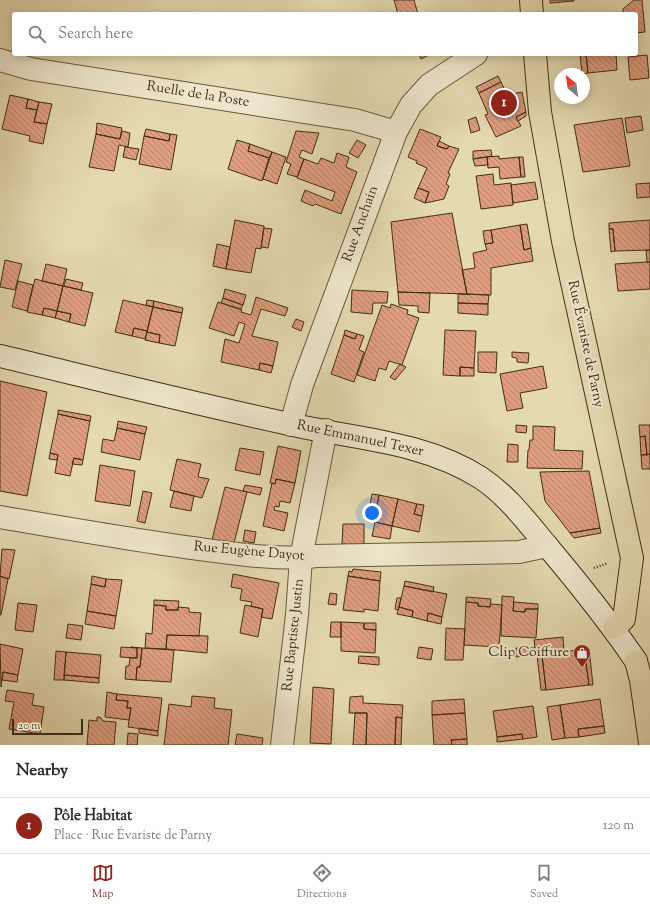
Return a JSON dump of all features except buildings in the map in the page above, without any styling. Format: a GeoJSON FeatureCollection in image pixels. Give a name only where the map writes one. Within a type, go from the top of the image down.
{"type":"FeatureCollection","features":[{"type":"Feature","properties":{"kind":"main road"},"geometry":{"type":"LineString","coordinates":[[531,0],[532,12]]}},
{"type":"Feature","properties":{"kind":"main road","name":"Rue Évariste de Parny"},"geometry":{"type":"LineString","coordinates":[[535,56],[540,112],[563,241],[632,558],[624,619],[614,628]]}},
{"type":"Feature","properties":{"kind":"main road"},"geometry":{"type":"LineString","coordinates":[[643,661],[641,680],[650,743]]}},
{"type":"Feature","properties":{"kind":"street","name":"Rue Anchain"},"geometry":{"type":"LineString","coordinates":[[291,425],[302,385],[396,132],[410,105],[429,86],[473,56]]}},
{"type":"Feature","properties":{"kind":"street","name":"Ruelle de la Poste"},"geometry":{"type":"LineString","coordinates":[[0,60],[31,69],[355,120],[396,132]]}},
{"type":"Feature","properties":{"kind":"street","name":"Rue Emmanuel Texer"},"geometry":{"type":"LineString","coordinates":[[0,356],[291,425],[326,430],[411,448],[447,459],[482,479],[517,508],[614,628],[643,661]]}},
{"type":"Feature","properties":{"kind":"street","name":"Rue Baptiste Justin"},"geometry":{"type":"LineString","coordinates":[[282,745],[297,615],[301,558],[326,430]]}},
{"type":"Feature","properties":{"kind":"street","name":"Rue Eugène Dayot"},"geometry":{"type":"LineString","coordinates":[[0,518],[106,536],[214,551],[301,558],[316,556],[519,552],[547,546]]}},
{"type":"Feature","properties":{"kind":"path"},"geometry":{"type":"LineString","coordinates":[[593,568],[615,560]]}},
{"type":"Feature","properties":{"kind":"place","name":"Pôle Habitat"},"geometry":{"type":"Point","coordinates":[504,103]}},
{"type":"Feature","properties":{"kind":"place","name":"Clip Coiffure"},"geometry":{"type":"Point","coordinates":[582,668]}}]}
